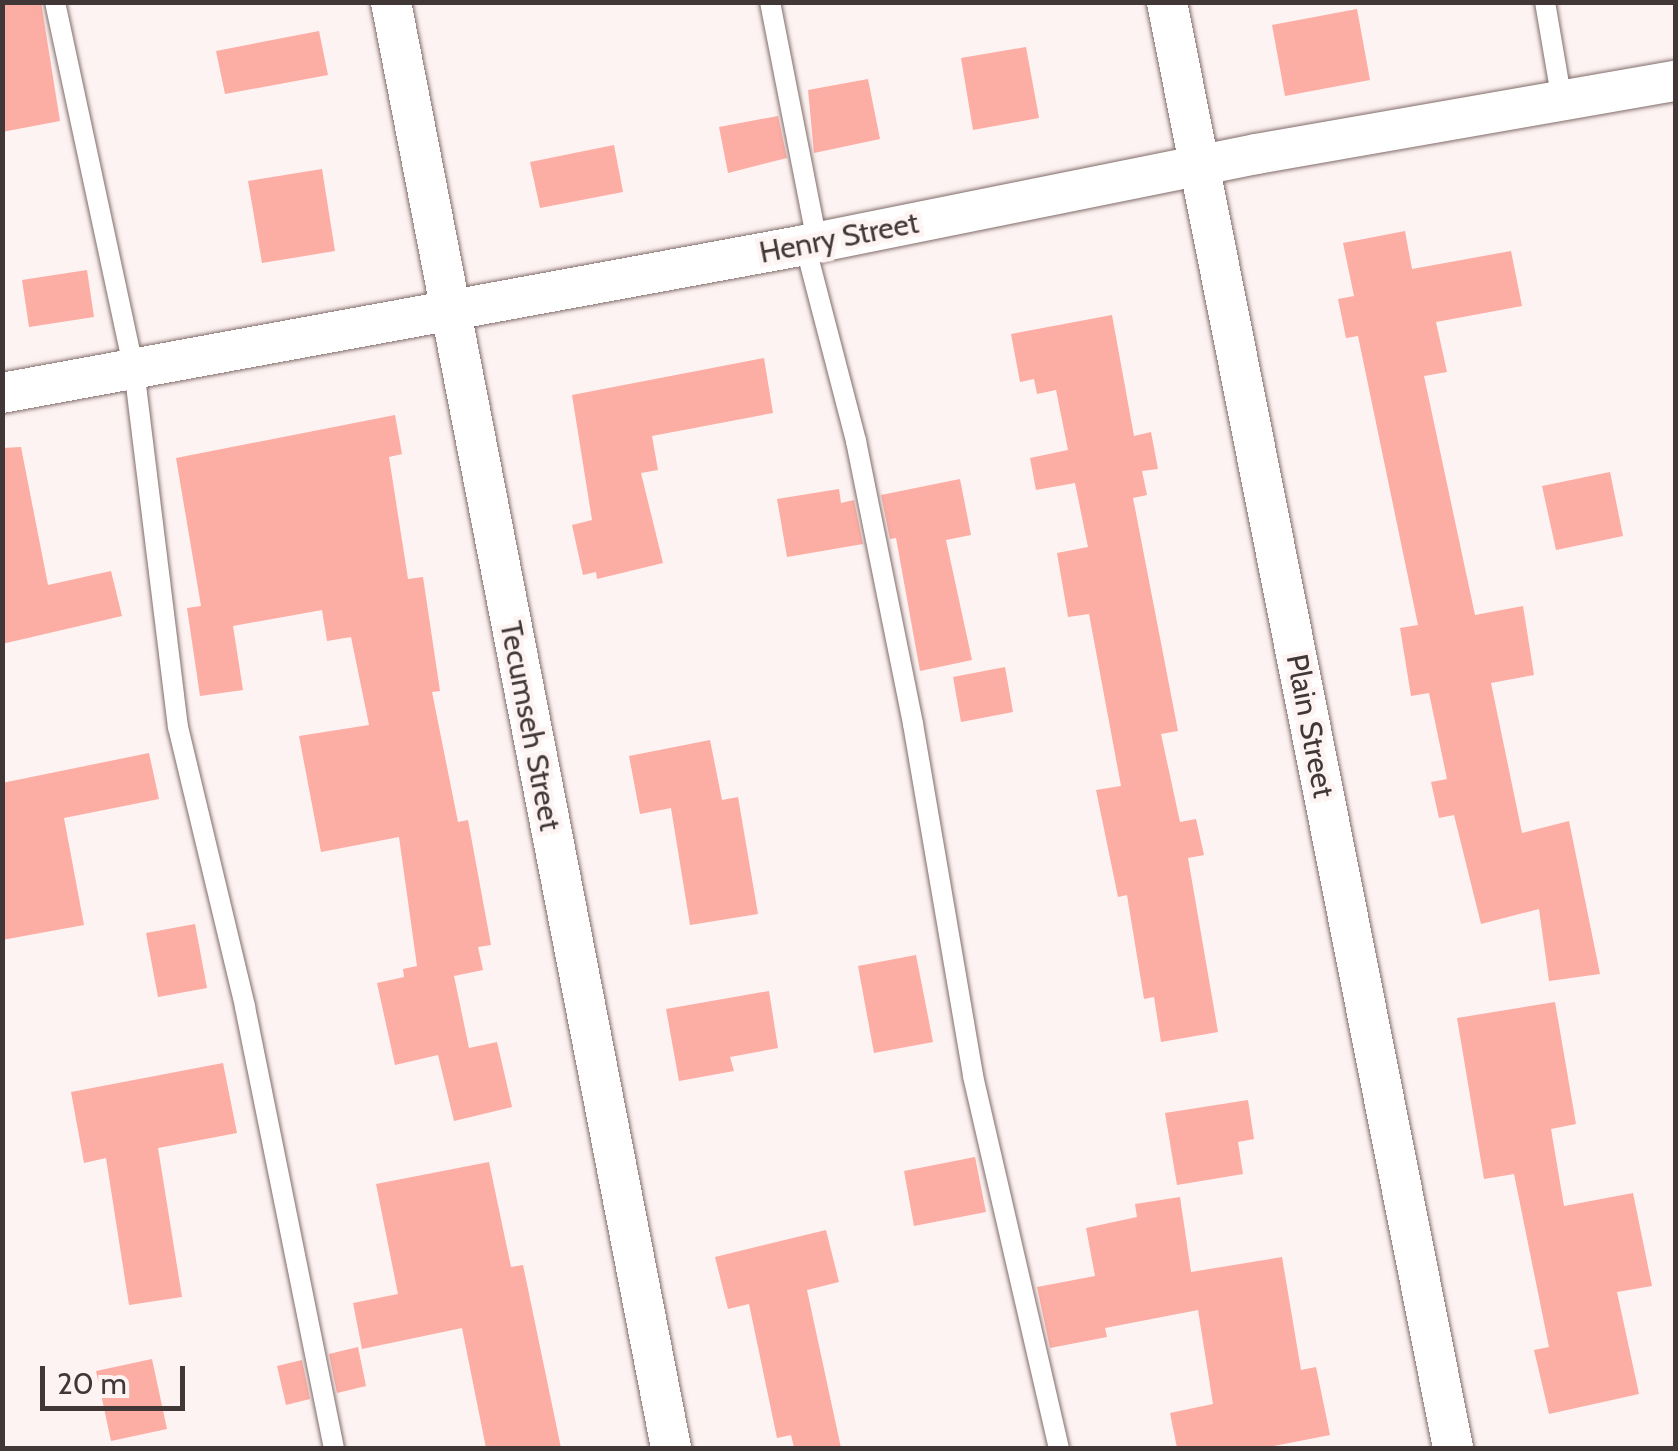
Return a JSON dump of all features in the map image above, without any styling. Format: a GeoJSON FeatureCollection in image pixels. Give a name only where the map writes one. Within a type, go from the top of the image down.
{"type":"FeatureCollection","features":[{"type":"Feature","properties":{"kind":"street","name":"Tecumseh Street"},"geometry":{"type":"LineString","coordinates":[[390,2],[671,1448]]}},
{"type":"Feature","properties":{"kind":"street","name":"Plain Street"},"geometry":{"type":"LineString","coordinates":[[1167,2],[1453,1448]]}},
{"type":"Feature","properties":{"kind":"street","name":"Henry Street"},"geometry":{"type":"LineString","coordinates":[[2,393],[811,244],[1198,166],[1676,81]]}},
{"type":"Feature","properties":{"kind":"lane"},"geometry":{"type":"LineString","coordinates":[[55,2],[134,369],[178,727],[245,1007],[334,1448]]}},
{"type":"Feature","properties":{"kind":"lane"},"geometry":{"type":"LineString","coordinates":[[770,2],[811,244],[856,441],[972,1076],[1059,1448]]}},
{"type":"Feature","properties":{"kind":"lane"},"geometry":{"type":"LineString","coordinates":[[1545,2],[1562,101]]}},
{"type":"Feature","properties":{"kind":"building"},"geometry":{"type":"Polygon","coordinates":[[[2,2],[41,2],[60,121],[2,132],[2,2]]]}},
{"type":"Feature","properties":{"kind":"building"},"geometry":{"type":"Polygon","coordinates":[[[1357,9],[1370,80],[1285,96],[1272,25],[1357,9]]]}},
{"type":"Feature","properties":{"kind":"building"},"geometry":{"type":"Polygon","coordinates":[[[319,31],[328,75],[225,94],[216,51],[319,31]]]}},
{"type":"Feature","properties":{"kind":"building"},"geometry":{"type":"Polygon","coordinates":[[[1026,47],[1039,118],[973,130],[961,58],[1026,47]]]}},
{"type":"Feature","properties":{"kind":"building"},"geometry":{"type":"Polygon","coordinates":[[[868,79],[880,139],[814,153],[808,90],[868,79]]]}},
{"type":"Feature","properties":{"kind":"building"},"geometry":{"type":"Polygon","coordinates":[[[778,116],[787,158],[728,173],[719,127],[778,116]]]}},
{"type":"Feature","properties":{"kind":"building"},"geometry":{"type":"Polygon","coordinates":[[[614,145],[623,192],[540,208],[530,162],[614,145]]]}},
{"type":"Feature","properties":{"kind":"building"},"geometry":{"type":"Polygon","coordinates":[[[322,169],[335,251],[262,263],[248,181],[322,169]]]}},
{"type":"Feature","properties":{"kind":"building"},"geometry":{"type":"Polygon","coordinates":[[[1405,231],[1412,269],[1511,251],[1522,306],[1436,322],[1447,372],[1424,376],[1475,615],[1523,606],[1534,675],[1491,683],[1522,833],[1569,821],[1600,974],[1549,981],[1539,909],[1481,924],[1454,815],[1439,818],[1431,782],[1447,779],[1429,693],[1411,696],[1400,628],[1418,625],[1358,336],[1346,338],[1338,299],[1354,296],[1343,243],[1405,231]]]}},
{"type":"Feature","properties":{"kind":"building"},"geometry":{"type":"Polygon","coordinates":[[[87,270],[94,317],[29,327],[22,280],[87,270]]]}},
{"type":"Feature","properties":{"kind":"building"},"geometry":{"type":"Polygon","coordinates":[[[1112,315],[1134,436],[1151,432],[1158,469],[1142,471],[1147,495],[1133,498],[1178,731],[1161,734],[1180,822],[1196,819],[1204,855],[1188,858],[1218,1032],[1161,1042],[1154,997],[1144,999],[1127,895],[1118,897],[1096,790],[1121,786],[1089,614],[1068,617],[1057,553],[1088,547],[1075,483],[1036,490],[1030,458],[1068,450],[1056,390],[1037,394],[1034,379],[1020,382],[1011,334],[1112,315]]]}},
{"type":"Feature","properties":{"kind":"building"},"geometry":{"type":"Polygon","coordinates":[[[764,358],[773,413],[652,436],[658,470],[641,473],[663,563],[597,579],[596,572],[583,575],[572,525],[592,520],[572,395],[764,358]]]}},
{"type":"Feature","properties":{"kind":"building"},"geometry":{"type":"Polygon","coordinates":[[[395,415],[402,454],[389,457],[408,579],[423,577],[440,691],[432,692],[458,822],[468,820],[491,945],[478,947],[483,970],[454,976],[469,1048],[497,1042],[512,1107],[454,1121],[438,1055],[395,1065],[377,983],[404,977],[403,969],[417,966],[399,837],[321,852],[299,736],[369,725],[351,637],[327,641],[322,610],[233,626],[243,690],[200,696],[187,608],[201,606],[176,458],[395,415]]]}},
{"type":"Feature","properties":{"kind":"building"},"geometry":{"type":"Polygon","coordinates":[[[21,447],[48,585],[111,571],[122,616],[2,644],[2,448],[21,447]]]}},
{"type":"Feature","properties":{"kind":"building"},"geometry":{"type":"Polygon","coordinates":[[[1610,472],[1623,536],[1556,550],[1542,486],[1610,472]]]}},
{"type":"Feature","properties":{"kind":"building"},"geometry":{"type":"Polygon","coordinates":[[[960,479],[971,535],[946,540],[972,660],[920,671],[896,538],[890,539],[881,495],[960,479]]]}},
{"type":"Feature","properties":{"kind":"building"},"geometry":{"type":"Polygon","coordinates":[[[839,489],[841,503],[854,500],[863,544],[787,557],[777,499],[839,489]]]}},
{"type":"Feature","properties":{"kind":"building"},"geometry":{"type":"Polygon","coordinates":[[[1005,667],[1013,712],[961,722],[953,677],[1005,667]]]}},
{"type":"Feature","properties":{"kind":"building"},"geometry":{"type":"Polygon","coordinates":[[[710,740],[722,800],[738,797],[758,914],[690,925],[671,808],[640,814],[629,756],[710,740]]]}},
{"type":"Feature","properties":{"kind":"building"},"geometry":{"type":"Polygon","coordinates":[[[149,753],[159,799],[64,818],[84,925],[2,940],[2,783],[149,753]]]}},
{"type":"Feature","properties":{"kind":"building"},"geometry":{"type":"Polygon","coordinates":[[[195,924],[207,988],[158,997],[146,933],[195,924]]]}},
{"type":"Feature","properties":{"kind":"building"},"geometry":{"type":"Polygon","coordinates":[[[916,955],[933,1042],[874,1053],[858,966],[916,955]]]}},
{"type":"Feature","properties":{"kind":"building"},"geometry":{"type":"Polygon","coordinates":[[[769,991],[778,1048],[730,1057],[734,1071],[679,1081],[666,1009],[769,991]]]}},
{"type":"Feature","properties":{"kind":"building"},"geometry":{"type":"Polygon","coordinates":[[[1555,1002],[1576,1124],[1551,1129],[1564,1206],[1633,1193],[1652,1286],[1617,1292],[1639,1394],[1549,1414],[1534,1350],[1549,1347],[1514,1174],[1484,1179],[1457,1018],[1555,1002]]]}},
{"type":"Feature","properties":{"kind":"building"},"geometry":{"type":"Polygon","coordinates":[[[223,1063],[237,1133],[158,1148],[182,1297],[129,1305],[106,1158],[84,1163],[71,1092],[223,1063]]]}},
{"type":"Feature","properties":{"kind":"building"},"geometry":{"type":"Polygon","coordinates":[[[1248,1100],[1254,1139],[1238,1142],[1243,1174],[1177,1185],[1165,1113],[1248,1100]]]}},
{"type":"Feature","properties":{"kind":"building"},"geometry":{"type":"Polygon","coordinates":[[[975,1157],[986,1212],[914,1226],[904,1171],[975,1157]]]}},
{"type":"Feature","properties":{"kind":"building"},"geometry":{"type":"Polygon","coordinates":[[[489,1162],[511,1267],[523,1265],[561,1448],[486,1448],[462,1328],[362,1349],[353,1303],[398,1294],[376,1184],[489,1162]]]}},
{"type":"Feature","properties":{"kind":"building"},"geometry":{"type":"Polygon","coordinates":[[[1180,1197],[1191,1272],[1282,1257],[1301,1370],[1316,1367],[1330,1435],[1264,1448],[1177,1448],[1170,1413],[1213,1404],[1198,1310],[1105,1328],[1107,1337],[1050,1348],[1037,1287],[1095,1276],[1086,1228],[1137,1217],[1135,1204],[1180,1197]]]}},
{"type":"Feature","properties":{"kind":"building"},"geometry":{"type":"Polygon","coordinates":[[[826,1230],[839,1282],[807,1290],[841,1448],[794,1448],[791,1435],[777,1438],[749,1304],[728,1309],[715,1257],[826,1230]]]}},
{"type":"Feature","properties":{"kind":"building"},"geometry":{"type":"Polygon","coordinates":[[[358,1347],[366,1386],[337,1393],[329,1354],[358,1347]]]}},
{"type":"Feature","properties":{"kind":"building"},"geometry":{"type":"Polygon","coordinates":[[[152,1359],[167,1429],[111,1441],[96,1371],[152,1359]]]}},
{"type":"Feature","properties":{"kind":"building"},"geometry":{"type":"Polygon","coordinates":[[[302,1360],[310,1399],[286,1405],[277,1366],[302,1360]]]}}]}
